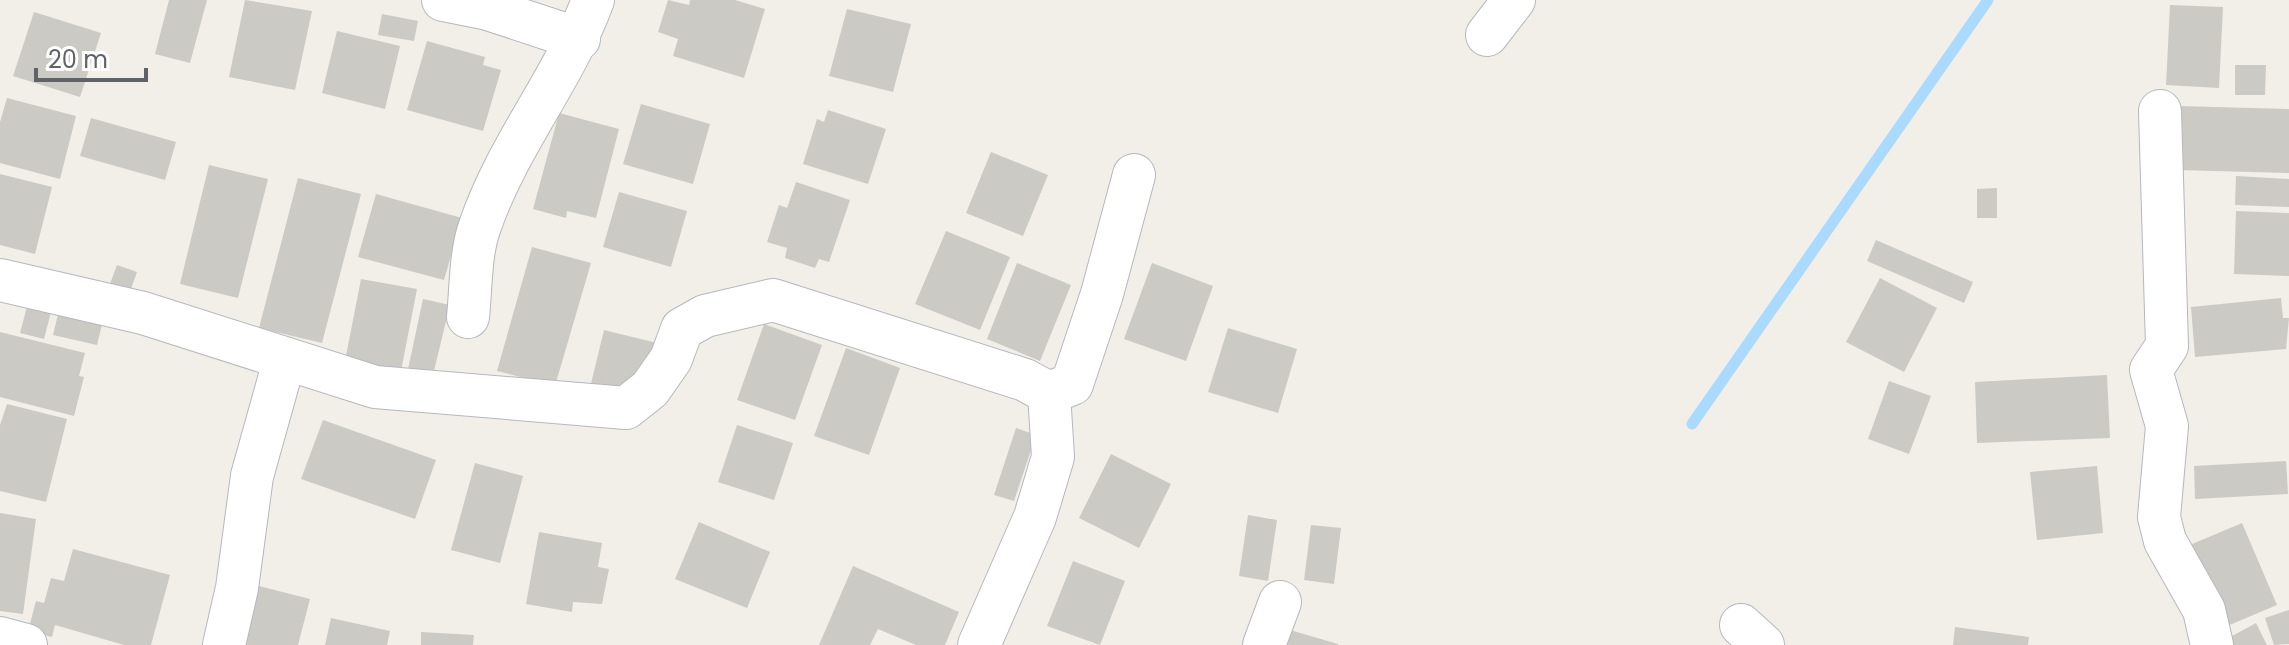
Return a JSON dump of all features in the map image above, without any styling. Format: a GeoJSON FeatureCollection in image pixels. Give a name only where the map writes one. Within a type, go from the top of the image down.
{"type":"FeatureCollection","features":[{"type":"Feature","properties":{"kind":"street"},"geometry":{"type":"LineString","coordinates":[[443,0],[488,9],[579,39]]}},
{"type":"Feature","properties":{"kind":"street"},"geometry":{"type":"LineString","coordinates":[[468,317],[479,228],[510,160],[579,39],[593,0]]}},
{"type":"Feature","properties":{"kind":"street"},"geometry":{"type":"LineString","coordinates":[[1487,35],[1514,0]]}},
{"type":"Feature","properties":{"kind":"street"},"geometry":{"type":"LineString","coordinates":[[2160,111],[2167,346],[2151,370],[2167,426],[2159,517],[2165,541],[2204,610],[2212,645]]}},
{"type":"Feature","properties":{"kind":"street"},"geometry":{"type":"LineString","coordinates":[[0,280],[143,313],[375,387],[626,408],[650,389],[671,359],[682,329],[705,316],[773,300],[1025,380],[1049,393],[1072,384],[1102,294],[1134,175]]}},
{"type":"Feature","properties":{"kind":"street"},"geometry":{"type":"LineString","coordinates":[[224,645],[237,588],[252,476],[285,358]]}},
{"type":"Feature","properties":{"kind":"street"},"geometry":{"type":"LineString","coordinates":[[979,645],[1035,517],[1053,457],[1049,393]]}},
{"type":"Feature","properties":{"kind":"street"},"geometry":{"type":"LineString","coordinates":[[1264,645],[1280,602]]}},
{"type":"Feature","properties":{"kind":"street"},"geometry":{"type":"LineString","coordinates":[[0,638],[26,645]]}},
{"type":"Feature","properties":{"kind":"building"},"geometry":{"type":"Polygon","coordinates":[[[169,0],[207,0],[190,63],[155,54],[169,0]]]}},
{"type":"Feature","properties":{"kind":"building"},"geometry":{"type":"Polygon","coordinates":[[[245,0],[312,11],[295,90],[229,77],[245,0]]]}},
{"type":"Feature","properties":{"kind":"building"},"geometry":{"type":"Polygon","coordinates":[[[668,0],[689,5],[690,0],[735,0],[765,9],[744,78],[673,56],[678,39],[658,32],[668,0]]]}},
{"type":"Feature","properties":{"kind":"building"},"geometry":{"type":"Polygon","coordinates":[[[2170,5],[2223,7],[2219,88],[2166,85],[2170,5]]]}},
{"type":"Feature","properties":{"kind":"building"},"geometry":{"type":"Polygon","coordinates":[[[847,9],[911,24],[893,92],[829,76],[847,9]]]}},
{"type":"Feature","properties":{"kind":"building"},"geometry":{"type":"Polygon","coordinates":[[[34,12],[101,33],[80,97],[13,76],[34,12]]]}},
{"type":"Feature","properties":{"kind":"building"},"geometry":{"type":"Polygon","coordinates":[[[382,14],[418,21],[414,41],[378,35],[382,14]]]}},
{"type":"Feature","properties":{"kind":"building"},"geometry":{"type":"Polygon","coordinates":[[[337,31],[400,46],[385,109],[322,93],[337,31]]]}},
{"type":"Feature","properties":{"kind":"building"},"geometry":{"type":"Polygon","coordinates":[[[427,41],[485,57],[483,65],[501,70],[483,131],[407,110],[427,41]]]}},
{"type":"Feature","properties":{"kind":"building"},"geometry":{"type":"Polygon","coordinates":[[[2235,65],[2266,65],[2265,95],[2235,95],[2235,65]]]}},
{"type":"Feature","properties":{"kind":"building"},"geometry":{"type":"Polygon","coordinates":[[[7,98],[76,116],[60,179],[0,163],[0,122],[7,98]]]}},
{"type":"Feature","properties":{"kind":"building"},"geometry":{"type":"Polygon","coordinates":[[[641,104],[710,124],[693,184],[623,164],[641,104]]]}},
{"type":"Feature","properties":{"kind":"building"},"geometry":{"type":"Polygon","coordinates":[[[2179,106],[2289,109],[2289,173],[2177,170],[2179,106]]]}},
{"type":"Feature","properties":{"kind":"building"},"geometry":{"type":"Polygon","coordinates":[[[828,110],[886,129],[868,184],[803,164],[817,119],[824,122],[828,110]]]}},
{"type":"Feature","properties":{"kind":"building"},"geometry":{"type":"Polygon","coordinates":[[[559,113],[619,129],[596,218],[567,211],[566,218],[533,209],[559,113]]]}},
{"type":"Feature","properties":{"kind":"building"},"geometry":{"type":"Polygon","coordinates":[[[91,118],[176,142],[165,180],[80,156],[91,118]]]}},
{"type":"Feature","properties":{"kind":"building"},"geometry":{"type":"Polygon","coordinates":[[[991,152],[1048,175],[1023,236],[966,213],[991,152]]]}},
{"type":"Feature","properties":{"kind":"building"},"geometry":{"type":"Polygon","coordinates":[[[209,165],[268,179],[238,298],[180,284],[209,165]]]}},
{"type":"Feature","properties":{"kind":"building"},"geometry":{"type":"Polygon","coordinates":[[[0,174],[52,187],[35,254],[0,245],[0,174]]]}},
{"type":"Feature","properties":{"kind":"building"},"geometry":{"type":"Polygon","coordinates":[[[2236,176],[2289,179],[2289,207],[2235,205],[2236,176]]]}},
{"type":"Feature","properties":{"kind":"building"},"geometry":{"type":"Polygon","coordinates":[[[298,178],[361,194],[322,343],[259,328],[298,178]]]}},
{"type":"Feature","properties":{"kind":"building"},"geometry":{"type":"Polygon","coordinates":[[[796,182],[850,200],[829,262],[819,259],[815,268],[785,258],[787,248],[767,242],[779,205],[787,208],[796,182]]]}},
{"type":"Feature","properties":{"kind":"building"},"geometry":{"type":"Polygon","coordinates":[[[1997,188],[1997,218],[1977,218],[1977,189],[1997,188]]]}},
{"type":"Feature","properties":{"kind":"building"},"geometry":{"type":"Polygon","coordinates":[[[619,192],[687,211],[671,267],[603,247],[619,192]]]}},
{"type":"Feature","properties":{"kind":"building"},"geometry":{"type":"Polygon","coordinates":[[[376,194],[462,218],[444,280],[358,257],[376,194]]]}},
{"type":"Feature","properties":{"kind":"building"},"geometry":{"type":"Polygon","coordinates":[[[2236,211],[2289,213],[2289,276],[2234,274],[2236,211]]]}},
{"type":"Feature","properties":{"kind":"building"},"geometry":{"type":"Polygon","coordinates":[[[946,231],[1010,257],[980,330],[915,304],[946,231]]]}},
{"type":"Feature","properties":{"kind":"building"},"geometry":{"type":"Polygon","coordinates":[[[1876,240],[1973,282],[1964,303],[1867,261],[1876,240]]]}},
{"type":"Feature","properties":{"kind":"building"},"geometry":{"type":"Polygon","coordinates":[[[532,247],[591,263],[555,386],[497,371],[532,247]]]}},
{"type":"Feature","properties":{"kind":"building"},"geometry":{"type":"Polygon","coordinates":[[[1017,263],[1071,285],[1040,361],[987,339],[1017,263]]]}},
{"type":"Feature","properties":{"kind":"building"},"geometry":{"type":"Polygon","coordinates":[[[1152,263],[1213,286],[1186,361],[1124,339],[1152,263]]]}},
{"type":"Feature","properties":{"kind":"building"},"geometry":{"type":"Polygon","coordinates":[[[117,265],[137,272],[127,300],[107,292],[117,265]]]}},
{"type":"Feature","properties":{"kind":"building"},"geometry":{"type":"Polygon","coordinates":[[[1880,278],[1937,308],[1904,372],[1846,342],[1880,278]]]}},
{"type":"Feature","properties":{"kind":"building"},"geometry":{"type":"Polygon","coordinates":[[[361,279],[417,289],[401,371],[345,361],[361,279]]]}},
{"type":"Feature","properties":{"kind":"building"},"geometry":{"type":"Polygon","coordinates":[[[2281,298],[2283,318],[2289,318],[2286,349],[2195,357],[2191,307],[2281,298]]]}},
{"type":"Feature","properties":{"kind":"building"},"geometry":{"type":"Polygon","coordinates":[[[423,299],[450,305],[432,379],[407,374],[423,299]]]}},
{"type":"Feature","properties":{"kind":"building"},"geometry":{"type":"Polygon","coordinates":[[[28,303],[52,308],[44,339],[20,333],[28,303]]]}},
{"type":"Feature","properties":{"kind":"building"},"geometry":{"type":"Polygon","coordinates":[[[60,306],[104,316],[97,345],[53,335],[60,306]]]}},
{"type":"Feature","properties":{"kind":"building"},"geometry":{"type":"Polygon","coordinates":[[[764,324],[822,345],[795,420],[737,400],[764,324]]]}},
{"type":"Feature","properties":{"kind":"building"},"geometry":{"type":"Polygon","coordinates":[[[1228,328],[1297,349],[1278,413],[1208,392],[1228,328]]]}},
{"type":"Feature","properties":{"kind":"building"},"geometry":{"type":"Polygon","coordinates":[[[604,330],[661,344],[645,410],[588,396],[604,330]]]}},
{"type":"Feature","properties":{"kind":"building"},"geometry":{"type":"Polygon","coordinates":[[[0,332],[85,353],[79,376],[84,377],[74,416],[0,397],[0,332]]]}},
{"type":"Feature","properties":{"kind":"building"},"geometry":{"type":"Polygon","coordinates":[[[846,348],[900,368],[869,455],[814,436],[846,348]]]}},
{"type":"Feature","properties":{"kind":"building"},"geometry":{"type":"Polygon","coordinates":[[[2107,375],[2110,438],[1977,443],[1975,382],[2107,375]]]}},
{"type":"Feature","properties":{"kind":"building"},"geometry":{"type":"Polygon","coordinates":[[[1889,381],[1931,396],[1909,454],[1868,439],[1889,381]]]}},
{"type":"Feature","properties":{"kind":"building"},"geometry":{"type":"Polygon","coordinates":[[[7,404],[67,419],[46,502],[0,491],[0,425],[7,404]]]}},
{"type":"Feature","properties":{"kind":"building"},"geometry":{"type":"Polygon","coordinates":[[[323,420],[436,460],[415,519],[301,479],[323,420]]]}},
{"type":"Feature","properties":{"kind":"building"},"geometry":{"type":"Polygon","coordinates":[[[737,425],[793,443],[774,500],[718,482],[737,425]]]}},
{"type":"Feature","properties":{"kind":"building"},"geometry":{"type":"Polygon","coordinates":[[[1016,428],[1036,435],[1014,501],[994,495],[1016,428]]]}},
{"type":"Feature","properties":{"kind":"building"},"geometry":{"type":"Polygon","coordinates":[[[1111,454],[1171,484],[1139,548],[1079,518],[1111,454]]]}},
{"type":"Feature","properties":{"kind":"building"},"geometry":{"type":"Polygon","coordinates":[[[2286,461],[2288,494],[2195,499],[2194,466],[2286,461]]]}},
{"type":"Feature","properties":{"kind":"building"},"geometry":{"type":"Polygon","coordinates":[[[475,463],[523,476],[500,563],[451,550],[475,463]]]}},
{"type":"Feature","properties":{"kind":"building"},"geometry":{"type":"Polygon","coordinates":[[[2097,466],[2103,533],[2037,540],[2030,472],[2097,466]]]}},
{"type":"Feature","properties":{"kind":"building"},"geometry":{"type":"Polygon","coordinates":[[[0,513],[36,519],[23,614],[0,611],[0,513]]]}},
{"type":"Feature","properties":{"kind":"building"},"geometry":{"type":"Polygon","coordinates":[[[1248,515],[1277,520],[1268,581],[1239,576],[1248,515]]]}},
{"type":"Feature","properties":{"kind":"building"},"geometry":{"type":"Polygon","coordinates":[[[699,522],[770,552],[747,608],[675,579],[699,522]]]}},
{"type":"Feature","properties":{"kind":"building"},"geometry":{"type":"Polygon","coordinates":[[[2242,523],[2277,605],[2220,629],[2185,547],[2242,523]]]}},
{"type":"Feature","properties":{"kind":"building"},"geometry":{"type":"Polygon","coordinates":[[[1311,525],[1341,528],[1334,584],[1304,580],[1311,525]]]}},
{"type":"Feature","properties":{"kind":"building"},"geometry":{"type":"Polygon","coordinates":[[[539,532],[602,543],[598,567],[609,569],[602,604],[573,602],[572,612],[526,604],[539,532]]]}},
{"type":"Feature","properties":{"kind":"building"},"geometry":{"type":"Polygon","coordinates":[[[73,549],[170,575],[151,645],[124,645],[55,625],[52,637],[28,631],[36,601],[44,603],[51,578],[64,581],[73,549]]]}},
{"type":"Feature","properties":{"kind":"building"},"geometry":{"type":"Polygon","coordinates":[[[1073,561],[1125,581],[1100,645],[1047,626],[1073,561]]]}},
{"type":"Feature","properties":{"kind":"building"},"geometry":{"type":"Polygon","coordinates":[[[853,566],[959,612],[945,645],[916,645],[878,629],[870,645],[819,645],[853,566]]]}},
{"type":"Feature","properties":{"kind":"building"},"geometry":{"type":"Polygon","coordinates":[[[251,584],[310,599],[298,645],[235,645],[251,584]]]}},
{"type":"Feature","properties":{"kind":"building"},"geometry":{"type":"Polygon","coordinates":[[[2289,610],[2289,644],[2274,645],[2265,618],[2289,610]]]}},
{"type":"Feature","properties":{"kind":"building"},"geometry":{"type":"Polygon","coordinates":[[[331,618],[390,631],[387,645],[325,645],[331,618]]]}},
{"type":"Feature","properties":{"kind":"building"},"geometry":{"type":"Polygon","coordinates":[[[2256,623],[2267,645],[2223,645],[2221,642],[2256,623]]]}},
{"type":"Feature","properties":{"kind":"building"},"geometry":{"type":"Polygon","coordinates":[[[1955,627],[2029,637],[2028,645],[1953,645],[1955,627]]]}},
{"type":"Feature","properties":{"kind":"building"},"geometry":{"type":"Polygon","coordinates":[[[1290,630],[1338,644],[1338,645],[1286,645],[1290,630]]]}},
{"type":"Feature","properties":{"kind":"building"},"geometry":{"type":"Polygon","coordinates":[[[421,632],[474,635],[473,645],[421,645],[421,632]]]}},
{"type":"Feature","properties":{"kind":"waterway"},"geometry":{"type":"LineString","coordinates":[[1692,424],[1988,0]]}}]}
